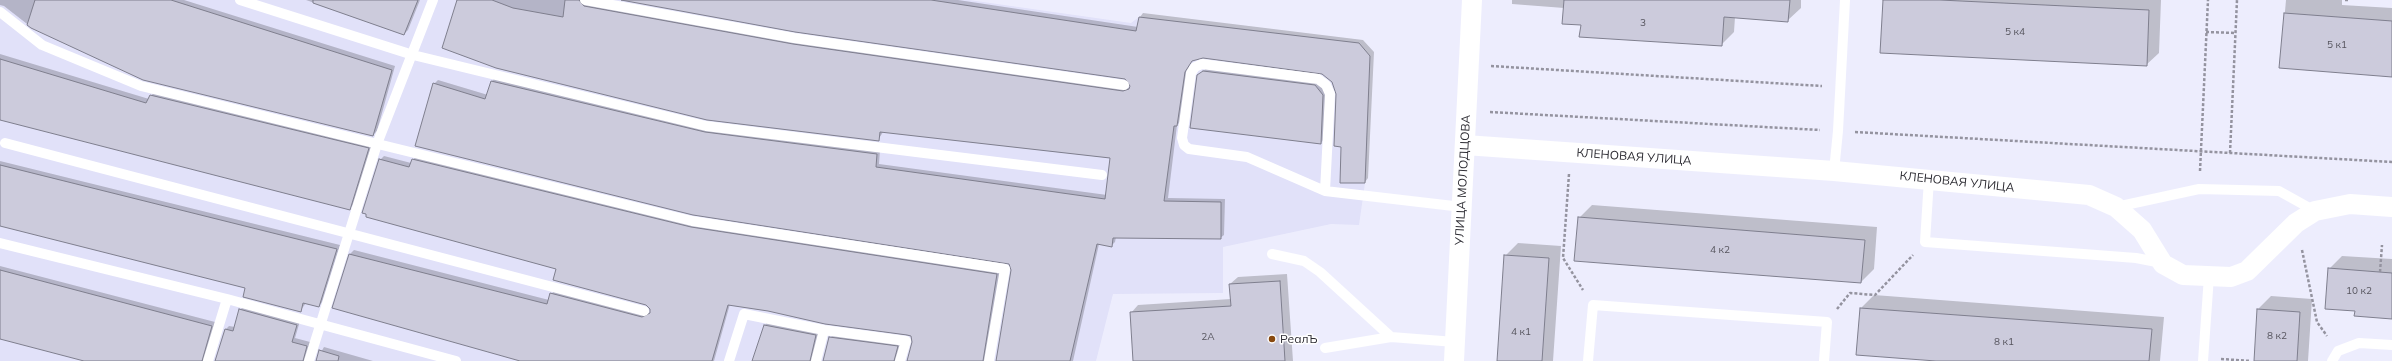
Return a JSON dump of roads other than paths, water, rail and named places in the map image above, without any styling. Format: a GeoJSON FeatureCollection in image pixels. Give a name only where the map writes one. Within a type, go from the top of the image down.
{"type":"FeatureCollection","features":[{"type":"Feature","properties":{"kind":"street","name":"УЛИЦА МОЛОДЦОВА"},"geometry":{"type":"LineString","coordinates":[[1454,352],[1472,0]]}},
{"type":"Feature","properties":{"kind":"street","name":"КЛЕНОВАЯ УЛИЦА"},"geometry":{"type":"LineString","coordinates":[[1465,145],[1929,178],[2089,195],[2116,207],[2142,230],[2163,264],[2182,275],[2231,277],[2247,271],[2296,223],[2315,211],[2350,204],[2392,207]]}},
{"type":"Feature","properties":{"kind":"lane"},"geometry":{"type":"LineString","coordinates":[[240,0],[413,55],[706,126],[1102,175]]}},
{"type":"Feature","properties":{"kind":"lane"},"geometry":{"type":"LineString","coordinates":[[309,361],[377,144],[413,55],[433,0]]}},
{"type":"Feature","properties":{"kind":"lane"},"geometry":{"type":"LineString","coordinates":[[585,0],[794,38],[1124,85]]}},
{"type":"Feature","properties":{"kind":"lane"},"geometry":{"type":"LineString","coordinates":[[1834,171],[1838,131],[1845,0]]}},
{"type":"Feature","properties":{"kind":"lane"},"geometry":{"type":"LineString","coordinates":[[0,12],[42,45],[142,86],[692,221],[1005,269],[988,361]]}},
{"type":"Feature","properties":{"kind":"lane"},"geometry":{"type":"LineString","coordinates":[[1325,191],[1330,94],[1326,85],[1318,79],[1202,64],[1195,67],[1191,73],[1182,138],[1184,145],[1190,149],[1247,157],[1325,191],[1462,207]]}},
{"type":"Feature","properties":{"kind":"lane"},"geometry":{"type":"LineString","coordinates":[[5,143],[644,311]]}},
{"type":"Feature","properties":{"kind":"lane"},"geometry":{"type":"LineString","coordinates":[[1929,178],[1925,242],[2136,258],[2163,264]]}},
{"type":"Feature","properties":{"kind":"lane"},"geometry":{"type":"LineString","coordinates":[[2116,207],[2199,188],[2279,191],[2315,211]]}},
{"type":"Feature","properties":{"kind":"lane"},"geometry":{"type":"LineString","coordinates":[[0,243],[227,299],[456,361]]}},
{"type":"Feature","properties":{"kind":"lane"},"geometry":{"type":"LineString","coordinates":[[1272,254],[1304,261],[1320,272],[1391,337]]}},
{"type":"Feature","properties":{"kind":"lane"},"geometry":{"type":"LineString","coordinates":[[2203,359],[2209,276]]}},
{"type":"Feature","properties":{"kind":"lane"},"geometry":{"type":"LineString","coordinates":[[208,361],[227,299]]}},
{"type":"Feature","properties":{"kind":"lane"},"geometry":{"type":"LineString","coordinates":[[1588,361],[1592,305],[1827,322],[1824,361]]}},
{"type":"Feature","properties":{"kind":"lane"},"geometry":{"type":"LineString","coordinates":[[729,361],[744,314],[824,330],[906,341],[900,361]]}},
{"type":"Feature","properties":{"kind":"lane"},"geometry":{"type":"LineString","coordinates":[[816,361],[824,330]]}},
{"type":"Feature","properties":{"kind":"lane"},"geometry":{"type":"LineString","coordinates":[[1325,348],[1391,337],[1454,352]]}},
{"type":"Feature","properties":{"kind":"lane"},"geometry":{"type":"LineString","coordinates":[[2332,361],[2338,351],[2359,344],[2392,346]]}},
{"type":"Feature","properties":{"kind":"place","name":"РеалЪ"},"geometry":{"type":"Point","coordinates":[1272,339]}}]}
